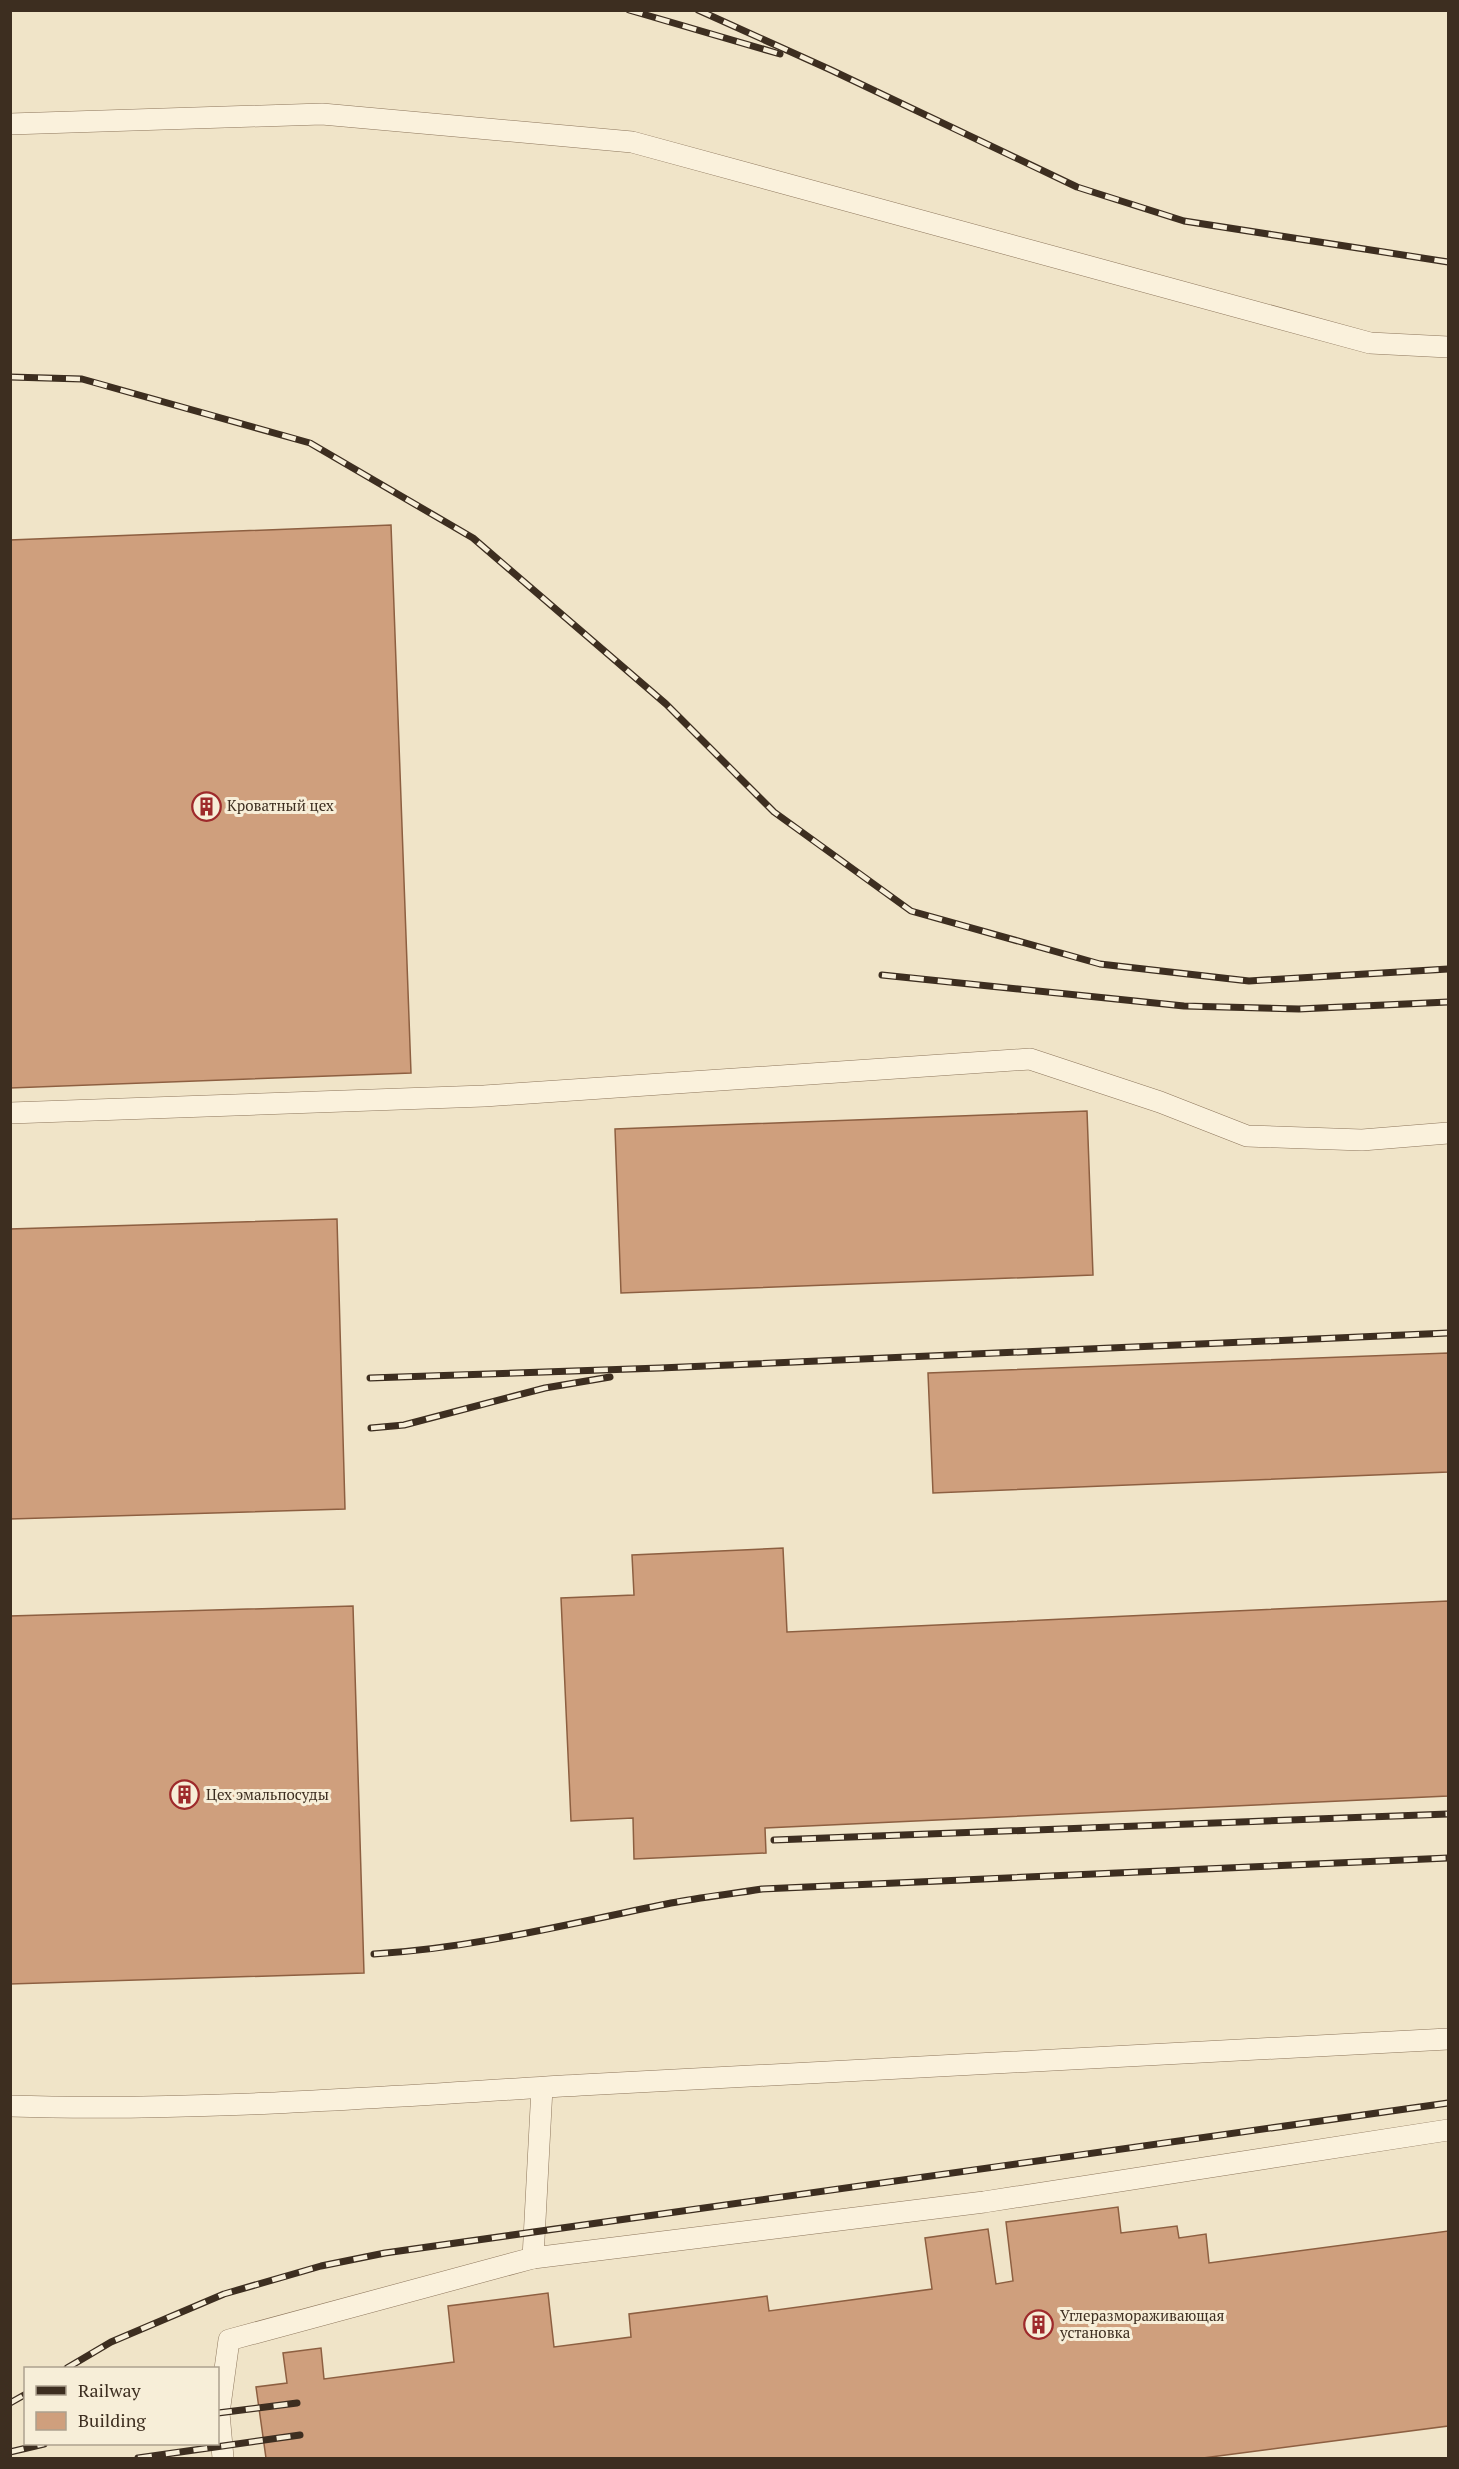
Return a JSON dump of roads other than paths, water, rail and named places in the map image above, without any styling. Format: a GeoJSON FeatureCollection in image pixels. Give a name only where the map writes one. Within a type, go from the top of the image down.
{"type":"FeatureCollection","features":[{"type":"Feature","properties":{"kind":"lane"},"geometry":{"type":"LineString","coordinates":[[10,124],[322,114],[632,141],[1370,343],[1449,347]]}},
{"type":"Feature","properties":{"kind":"lane"},"geometry":{"type":"LineString","coordinates":[[10,1113],[484,1096],[1030,1059],[1160,1102],[1247,1136],[1362,1140],[1449,1133]]}},
{"type":"Feature","properties":{"kind":"lane"},"geometry":{"type":"LineString","coordinates":[[10,2106],[63,2108],[349,2101],[542,2088],[1449,2039]]}},
{"type":"Feature","properties":{"kind":"lane"},"geometry":{"type":"LineString","coordinates":[[533,2258],[542,2088]]}},
{"type":"Feature","properties":{"kind":"lane"},"geometry":{"type":"LineString","coordinates":[[224,2458],[219,2413],[229,2340],[533,2258],[984,2202],[1449,2130]]}},
{"type":"Feature","properties":{"kind":"railway"},"geometry":{"type":"LineString","coordinates":[[629,10],[780,54]]}},
{"type":"Feature","properties":{"kind":"railway"},"geometry":{"type":"LineString","coordinates":[[698,10],[831,70],[1077,187],[1184,221],[1448,262]]}},
{"type":"Feature","properties":{"kind":"railway"},"geometry":{"type":"LineString","coordinates":[[10,377],[82,379],[310,443],[473,538],[666,704],[774,812],[911,911],[1100,964],[1249,981],[1448,969]]}},
{"type":"Feature","properties":{"kind":"railway"},"geometry":{"type":"LineString","coordinates":[[882,975],[1184,1006],[1299,1009],[1448,1002]]}},
{"type":"Feature","properties":{"kind":"railway"},"geometry":{"type":"LineString","coordinates":[[370,1378],[660,1368],[1448,1333]]}},
{"type":"Feature","properties":{"kind":"railway"},"geometry":{"type":"LineString","coordinates":[[371,1428],[404,1425],[545,1388],[610,1377]]}},
{"type":"Feature","properties":{"kind":"railway"},"geometry":{"type":"LineString","coordinates":[[774,1840],[1448,1814]]}},
{"type":"Feature","properties":{"kind":"railway"},"geometry":{"type":"LineString","coordinates":[[374,1954],[487,1940],[682,1901],[762,1889],[1448,1858]]}},
{"type":"Feature","properties":{"kind":"railway"},"geometry":{"type":"LineString","coordinates":[[69,2367],[111,2342],[224,2294],[321,2266],[385,2253],[1448,2103]]}},
{"type":"Feature","properties":{"kind":"railway"},"geometry":{"type":"LineString","coordinates":[[10,2403],[24,2395]]}},
{"type":"Feature","properties":{"kind":"railway"},"geometry":{"type":"LineString","coordinates":[[219,2413],[297,2403]]}},
{"type":"Feature","properties":{"kind":"railway"},"geometry":{"type":"LineString","coordinates":[[138,2458],[300,2435]]}},
{"type":"Feature","properties":{"kind":"railway"},"geometry":{"type":"LineString","coordinates":[[10,2452],[40,2445]]}},
{"type":"Feature","properties":{"kind":"place","name":"Кроватный цех"},"geometry":{"type":"Point","coordinates":[206,806]}},
{"type":"Feature","properties":{"kind":"place","name":"Цех эмальпосуды"},"geometry":{"type":"Point","coordinates":[185,1795]}},
{"type":"Feature","properties":{"kind":"place","name":"Углеразмораживающая установка"},"geometry":{"type":"Point","coordinates":[1039,2325]}}]}
